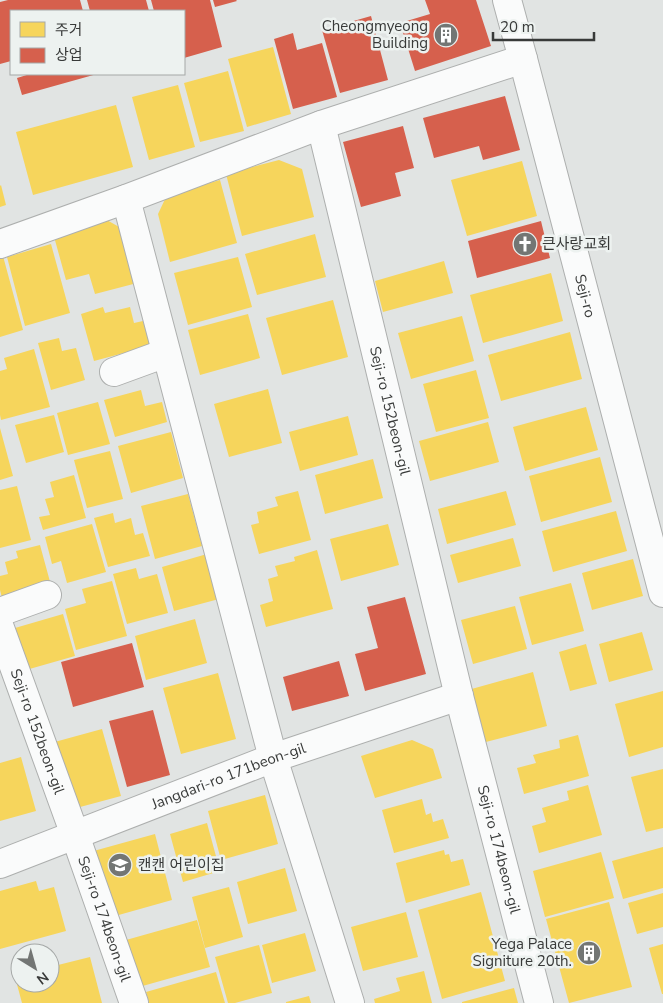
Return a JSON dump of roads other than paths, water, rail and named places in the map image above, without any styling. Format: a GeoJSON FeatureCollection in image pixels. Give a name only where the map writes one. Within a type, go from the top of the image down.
{"type":"FeatureCollection","features":[{"type":"Feature","properties":{"kind":"street","name":"Seji-ro"},"geometry":{"type":"LineString","coordinates":[[507,0],[663,593]]}},
{"type":"Feature","properties":{"kind":"street"},"geometry":{"type":"LineString","coordinates":[[0,244],[126,199],[321,125],[523,58]]}},
{"type":"Feature","properties":{"kind":"street","name":"Seji-ro 152beon-gil"},"geometry":{"type":"LineString","coordinates":[[321,125],[459,696]]}},
{"type":"Feature","properties":{"kind":"street"},"geometry":{"type":"LineString","coordinates":[[126,199],[273,758],[350,1003]]}},
{"type":"Feature","properties":{"kind":"street"},"geometry":{"type":"LineString","coordinates":[[114,372],[166,353]]}},
{"type":"Feature","properties":{"kind":"street"},"geometry":{"type":"LineString","coordinates":[[0,612],[46,595]]}},
{"type":"Feature","properties":{"kind":"street","name":"Seji-ro 152beon-gil"},"geometry":{"type":"LineString","coordinates":[[0,628],[75,835]]}},
{"type":"Feature","properties":{"kind":"street","name":"Jangdari-ro 171beon-gil"},"geometry":{"type":"LineString","coordinates":[[0,864],[273,758],[459,696]]}},
{"type":"Feature","properties":{"kind":"street","name":"Seji-ro 174beon-gil"},"geometry":{"type":"LineString","coordinates":[[459,696],[539,1003]]}},
{"type":"Feature","properties":{"kind":"street","name":"Seji-ro 174beon-gil"},"geometry":{"type":"LineString","coordinates":[[75,835],[134,1003]]}},
{"type":"Feature","properties":{"kind":"place","name":"Cheongmyeong Building"},"geometry":{"type":"Point","coordinates":[446,35]}},
{"type":"Feature","properties":{"kind":"place","name":"큰사랑교회"},"geometry":{"type":"Point","coordinates":[525,244]}},
{"type":"Feature","properties":{"kind":"place","name":"캔캔 어린이집"},"geometry":{"type":"Point","coordinates":[120,865]}},
{"type":"Feature","properties":{"kind":"place","name":"Yega Palace Signiture 20th."},"geometry":{"type":"Point","coordinates":[589,953]}}]}
